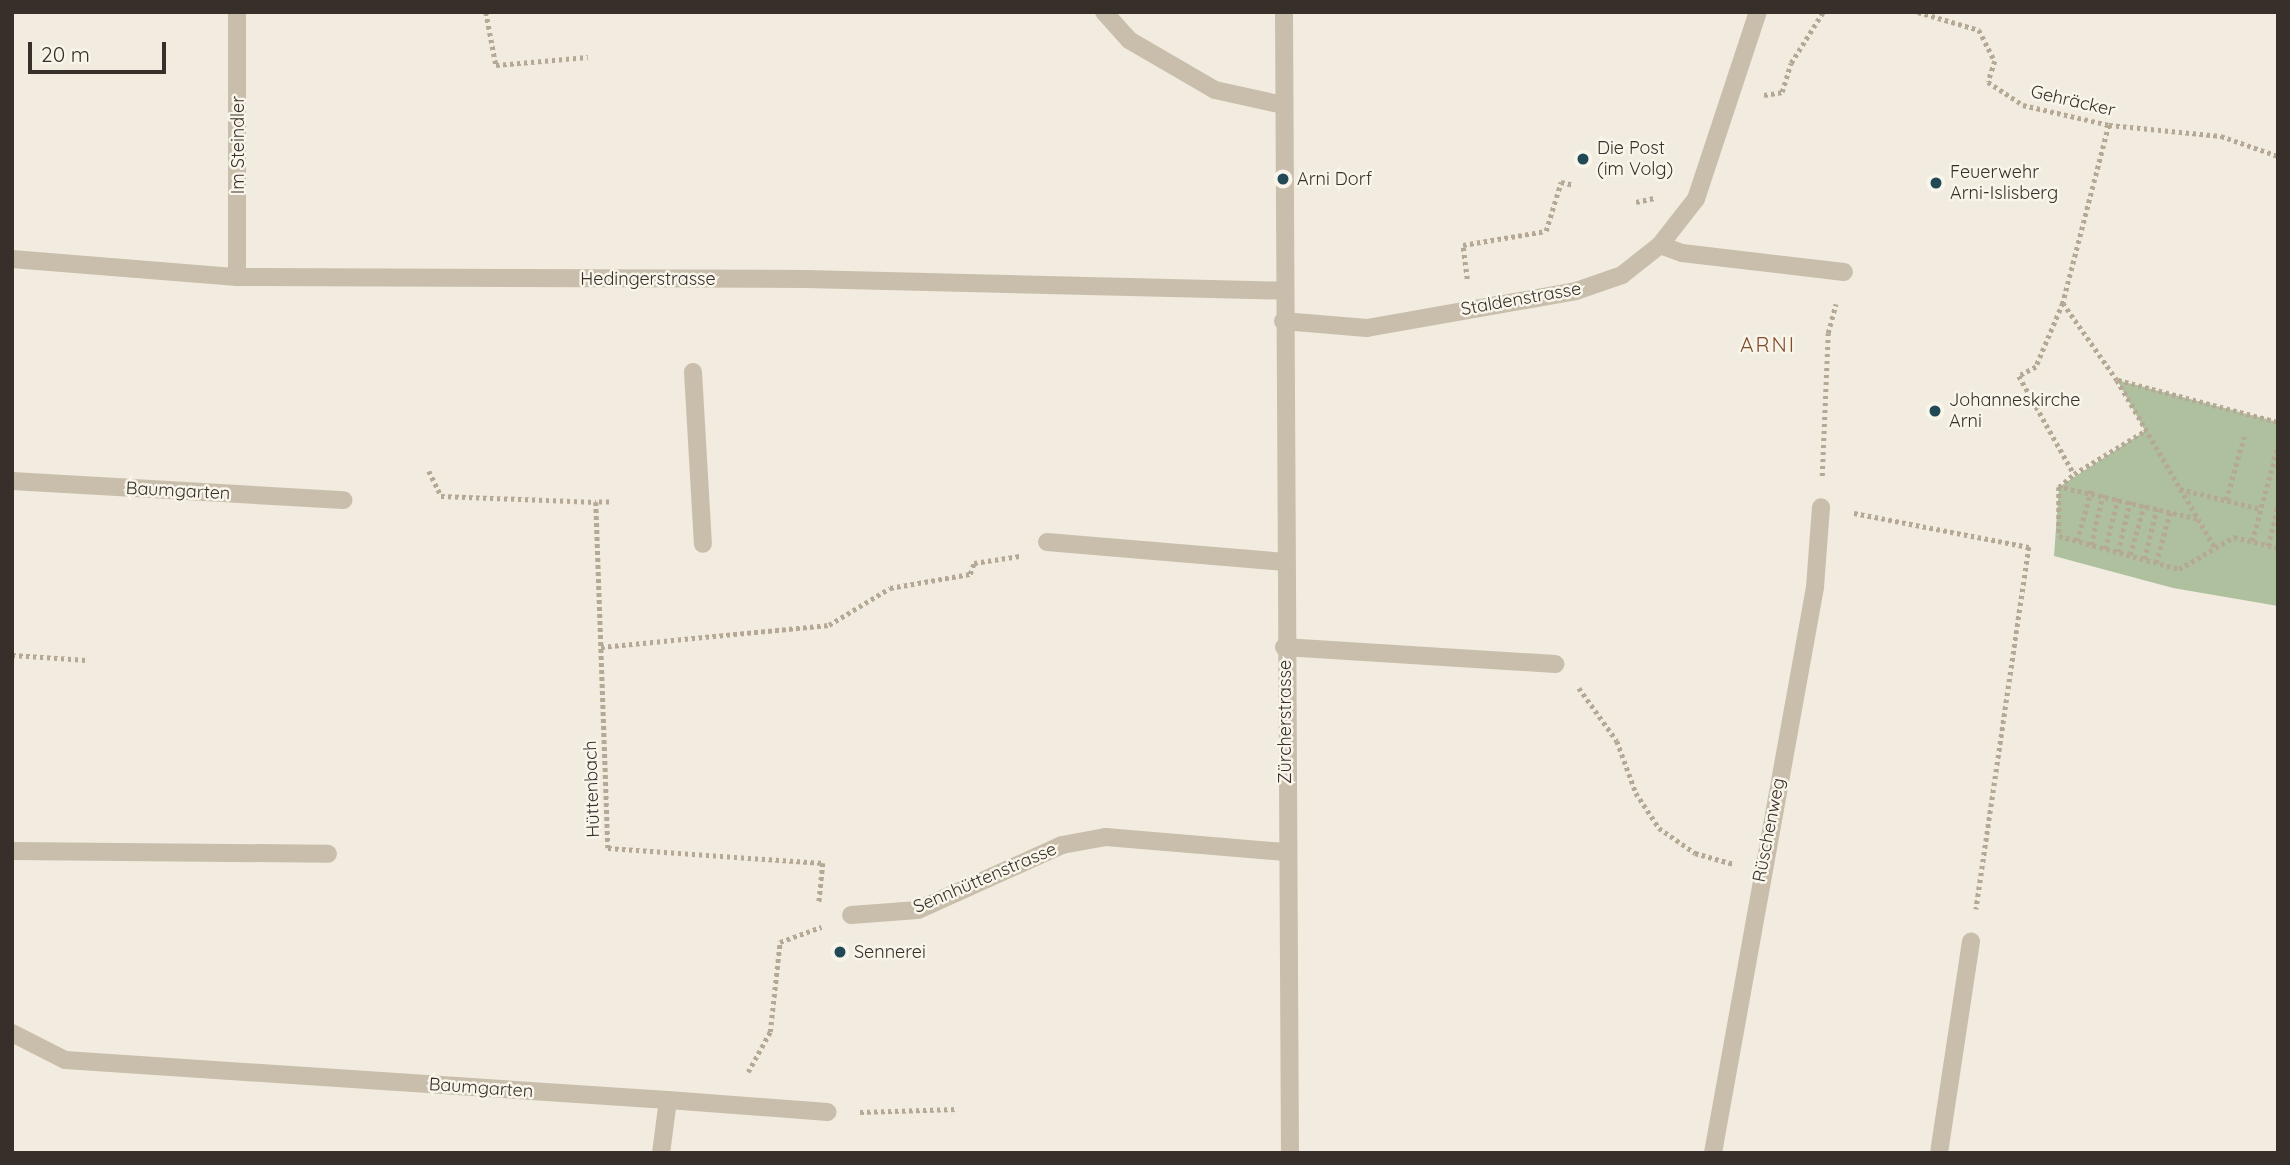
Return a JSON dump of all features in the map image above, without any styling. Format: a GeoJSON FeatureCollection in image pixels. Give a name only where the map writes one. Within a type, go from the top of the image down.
{"type":"FeatureCollection","features":[{"type":"Feature","properties":{"kind":"street","name":"Im Steindler"},"geometry":{"type":"LineString","coordinates":[[237,12],[237,277]]}},
{"type":"Feature","properties":{"kind":"street"},"geometry":{"type":"LineString","coordinates":[[1104,12],[1129,40],[1215,90],[1283,105]]}},
{"type":"Feature","properties":{"kind":"street","name":"Zürcherstrasse"},"geometry":{"type":"LineString","coordinates":[[1284,12],[1283,562],[1290,1153]]}},
{"type":"Feature","properties":{"kind":"street","name":"Staldenstrasse"},"geometry":{"type":"LineString","coordinates":[[1283,321],[1367,328],[1576,291],[1622,275],[1660,245],[1696,200],[1737,89],[1758,12]]}},
{"type":"Feature","properties":{"kind":"street"},"geometry":{"type":"LineString","coordinates":[[1660,245],[1682,253],[1844,272]]}},
{"type":"Feature","properties":{"kind":"street","name":"Hedingerstrasse"},"geometry":{"type":"LineString","coordinates":[[12,260],[237,277],[806,279],[1283,290]]}},
{"type":"Feature","properties":{"kind":"street"},"geometry":{"type":"LineString","coordinates":[[693,372],[703,544]]}},
{"type":"Feature","properties":{"kind":"street","name":"Baumgarten"},"geometry":{"type":"LineString","coordinates":[[12,481],[343,500]]}},
{"type":"Feature","properties":{"kind":"street","name":"Rüschenweg"},"geometry":{"type":"LineString","coordinates":[[1713,1153],[1761,872],[1815,587],[1821,507]]}},
{"type":"Feature","properties":{"kind":"street"},"geometry":{"type":"LineString","coordinates":[[1047,542],[1283,562]]}},
{"type":"Feature","properties":{"kind":"street"},"geometry":{"type":"LineString","coordinates":[[1284,647],[1555,664]]}},
{"type":"Feature","properties":{"kind":"street","name":"Sennhüttenstrasse"},"geometry":{"type":"LineString","coordinates":[[852,915],[918,910],[1062,845],[1105,837],[1285,852]]}},
{"type":"Feature","properties":{"kind":"street"},"geometry":{"type":"LineString","coordinates":[[12,851],[328,855]]}},
{"type":"Feature","properties":{"kind":"street"},"geometry":{"type":"LineString","coordinates":[[1939,1153],[1972,942]]}},
{"type":"Feature","properties":{"kind":"street","name":"Baumgarten"},"geometry":{"type":"LineString","coordinates":[[12,1033],[65,1060],[828,1112]]}},
{"type":"Feature","properties":{"kind":"street"},"geometry":{"type":"LineString","coordinates":[[661,1153],[668,1100]]}},
{"type":"Feature","properties":{"kind":"path"},"geometry":{"type":"LineString","coordinates":[[486,12],[496,65],[588,57]]}},
{"type":"Feature","properties":{"kind":"path"},"geometry":{"type":"LineString","coordinates":[[1737,89],[1774,98],[1782,92],[1791,63],[1823,12]]}},
{"type":"Feature","properties":{"kind":"path","name":"Gehräcker"},"geometry":{"type":"LineString","coordinates":[[1918,12],[1979,30],[1995,61],[1988,82],[2003,95],[2109,125],[2221,136],[2278,156]]}},
{"type":"Feature","properties":{"kind":"path"},"geometry":{"type":"LineString","coordinates":[[2074,474],[2019,376],[2036,367],[2063,303],[2109,125]]}},
{"type":"Feature","properties":{"kind":"path"},"geometry":{"type":"LineString","coordinates":[[1471,308],[1463,245],[1546,231],[1560,182],[1574,185]]}},
{"type":"Feature","properties":{"kind":"path"},"geometry":{"type":"LineString","coordinates":[[1844,272],[1828,333],[1821,507],[2029,547],[1972,942]]}},
{"type":"Feature","properties":{"kind":"path"},"geometry":{"type":"LineString","coordinates":[[2063,303],[2117,380],[2215,548]]}},
{"type":"Feature","properties":{"kind":"path"},"geometry":{"type":"LineString","coordinates":[[2117,380],[2278,422]]}},
{"type":"Feature","properties":{"kind":"path"},"geometry":{"type":"LineString","coordinates":[[2145,431],[2074,474],[2059,487],[2059,536],[2179,569],[2234,537],[2278,548]]}},
{"type":"Feature","properties":{"kind":"path"},"geometry":{"type":"LineString","coordinates":[[2226,500],[2244,437]]}},
{"type":"Feature","properties":{"kind":"path"},"geometry":{"type":"LineString","coordinates":[[2252,541],[2278,445]]}},
{"type":"Feature","properties":{"kind":"path"},"geometry":{"type":"LineString","coordinates":[[429,471],[440,496],[609,502]]}},
{"type":"Feature","properties":{"kind":"path"},"geometry":{"type":"LineString","coordinates":[[2059,487],[2091,490],[2198,520]]}},
{"type":"Feature","properties":{"kind":"path"},"geometry":{"type":"LineString","coordinates":[[2180,488],[2261,509]]}},
{"type":"Feature","properties":{"kind":"path"},"geometry":{"type":"LineString","coordinates":[[2077,541],[2091,490]]}},
{"type":"Feature","properties":{"kind":"path"},"geometry":{"type":"LineString","coordinates":[[2091,545],[2103,494]]}},
{"type":"Feature","properties":{"kind":"path"},"geometry":{"type":"LineString","coordinates":[[2105,549],[2118,498]]}},
{"type":"Feature","properties":{"kind":"path"},"geometry":{"type":"LineString","coordinates":[[2118,552],[2130,501]]}},
{"type":"Feature","properties":{"kind":"path","name":"Hüttenbach"},"geometry":{"type":"LineString","coordinates":[[596,502],[608,848],[823,863],[816,929]]}},
{"type":"Feature","properties":{"kind":"path"},"geometry":{"type":"LineString","coordinates":[[2130,555],[2144,505]]}},
{"type":"Feature","properties":{"kind":"path"},"geometry":{"type":"LineString","coordinates":[[2268,546],[2278,506]]}},
{"type":"Feature","properties":{"kind":"path"},"geometry":{"type":"LineString","coordinates":[[2144,559],[2157,508]]}},
{"type":"Feature","properties":{"kind":"path"},"geometry":{"type":"LineString","coordinates":[[2156,563],[2170,512]]}},
{"type":"Feature","properties":{"kind":"path"},"geometry":{"type":"LineString","coordinates":[[601,647],[829,625],[890,588],[970,574],[974,563],[1045,553],[1047,542]]}},
{"type":"Feature","properties":{"kind":"path"},"geometry":{"type":"LineString","coordinates":[[12,655],[87,660]]}},
{"type":"Feature","properties":{"kind":"path"},"geometry":{"type":"LineString","coordinates":[[1555,664],[1617,741],[1636,793],[1659,828],[1695,853],[1761,872]]}},
{"type":"Feature","properties":{"kind":"path"},"geometry":{"type":"LineString","coordinates":[[736,1105],[770,1032],[780,942],[852,915]]}},
{"type":"Feature","properties":{"kind":"path"},"geometry":{"type":"LineString","coordinates":[[828,1112],[957,1109]]}},
{"type":"Feature","properties":{"kind":"green space"},"geometry":{"type":"Polygon","coordinates":[[[2117,380],[2278,422],[2278,606],[2173,588],[2054,556],[2059,487],[2145,431],[2117,380]]]}},
{"type":"Feature","properties":{"kind":"place","name":"Die Post (im Volg)"},"geometry":{"type":"Point","coordinates":[1583,159]}},
{"type":"Feature","properties":{"kind":"place","name":"Arni Dorf"},"geometry":{"type":"Point","coordinates":[1283,179]}},
{"type":"Feature","properties":{"kind":"place","name":"Feuerwehr Arni-Islisberg"},"geometry":{"type":"Point","coordinates":[1936,183]}},
{"type":"Feature","properties":{"kind":"place","name":"Johanneskirche Arni"},"geometry":{"type":"Point","coordinates":[1935,411]}},
{"type":"Feature","properties":{"kind":"place","name":"Sennerei"},"geometry":{"type":"Point","coordinates":[840,952]}},
{"type":"Feature","properties":{"kind":"district","name":"ARNI"},"geometry":{"type":"Point","coordinates":[1768,344]}}]}
